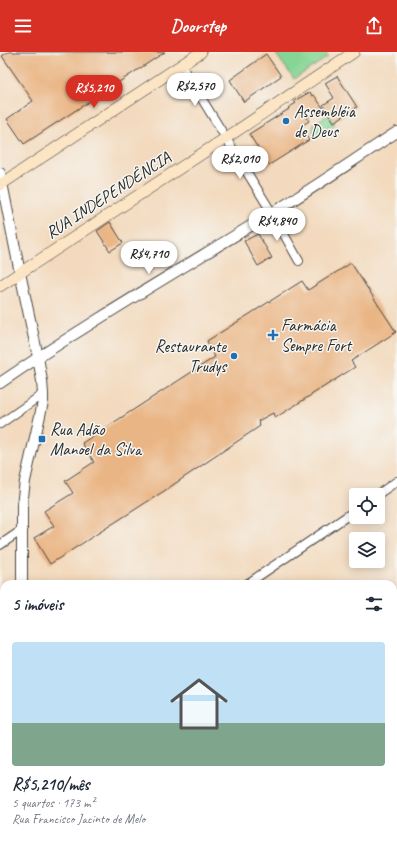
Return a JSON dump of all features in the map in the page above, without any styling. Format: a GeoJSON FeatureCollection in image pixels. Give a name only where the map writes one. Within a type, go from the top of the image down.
{"type":"FeatureCollection","features":[{"type":"Feature","properties":{"kind":"main road"},"geometry":{"type":"LineString","coordinates":[[1,180],[201,52]]}},
{"type":"Feature","properties":{"kind":"main road","name":"RUA INDEPENDÊNCIA"},"geometry":{"type":"LineString","coordinates":[[0,286],[354,52]]}},
{"type":"Feature","properties":{"kind":"street"},"geometry":{"type":"LineString","coordinates":[[181,65],[272,213],[299,261]]}},
{"type":"Feature","properties":{"kind":"street"},"geometry":{"type":"LineString","coordinates":[[0,383],[125,303],[272,213],[397,132]]}},
{"type":"Feature","properties":{"kind":"street"},"geometry":{"type":"LineString","coordinates":[[1,180],[38,358],[43,394],[43,402],[25,481],[22,505],[22,580]]}},
{"type":"Feature","properties":{"kind":"street"},"geometry":{"type":"LineString","coordinates":[[0,424],[43,394]]}},
{"type":"Feature","properties":{"kind":"street"},"geometry":{"type":"LineString","coordinates":[[385,489],[397,481]]}},
{"type":"Feature","properties":{"kind":"street"},"geometry":{"type":"LineString","coordinates":[[253,580],[349,515]]}},
{"type":"Feature","properties":{"kind":"street"},"geometry":{"type":"LineString","coordinates":[[0,545],[22,530]]}},
{"type":"Feature","properties":{"kind":"green space"},"geometry":{"type":"Polygon","coordinates":[[[279,52],[325,52],[328,57],[294,79],[276,54],[279,52]]]}},
{"type":"Feature","properties":{"kind":"green space"},"geometry":{"type":"Polygon","coordinates":[[[326,116],[330,116],[335,124],[316,136],[313,131],[314,124],[326,116]]]}},
{"type":"Feature","properties":{"kind":"building"},"geometry":{"type":"Polygon","coordinates":[[[8,52],[165,52],[24,144],[7,119],[33,101],[2,56],[8,52]]]}},
{"type":"Feature","properties":{"kind":"building"},"geometry":{"type":"Polygon","coordinates":[[[266,54],[281,76],[244,102],[230,80],[266,54]]]}},
{"type":"Feature","properties":{"kind":"building"},"geometry":{"type":"Polygon","coordinates":[[[337,76],[357,107],[334,122],[323,105],[334,98],[325,83],[337,76]]]}},
{"type":"Feature","properties":{"kind":"building"},"geometry":{"type":"Polygon","coordinates":[[[310,92],[312,96],[314,95],[323,108],[307,118],[309,121],[300,127],[309,140],[269,165],[249,134],[289,109],[288,108],[296,103],[294,101],[310,92]]]}},
{"type":"Feature","properties":{"kind":"building"},"geometry":{"type":"Polygon","coordinates":[[[110,222],[123,243],[110,251],[97,231],[110,222]]]}},
{"type":"Feature","properties":{"kind":"building"},"geometry":{"type":"Polygon","coordinates":[[[258,234],[272,258],[258,266],[244,241],[258,234]]]}},
{"type":"Feature","properties":{"kind":"building"},"geometry":{"type":"Polygon","coordinates":[[[351,263],[396,332],[351,361],[355,367],[275,418],[273,413],[258,421],[260,426],[164,491],[50,564],[34,538],[54,526],[44,511],[73,493],[65,481],[94,462],[82,443],[215,357],[207,341],[302,281],[308,290],[351,263]]]}},
{"type":"Feature","properties":{"kind":"place","name":"Assembléia de Deus"},"geometry":{"type":"Point","coordinates":[286,121]}},
{"type":"Feature","properties":{"kind":"place","name":"Farmácia Sempre Fort"},"geometry":{"type":"Point","coordinates":[273,335]}},
{"type":"Feature","properties":{"kind":"place","name":"Restaurante Trudys"},"geometry":{"type":"Point","coordinates":[234,356]}},
{"type":"Feature","properties":{"kind":"place","name":"Rua Adão Manoel da Silva"},"geometry":{"type":"Point","coordinates":[42,439]}}]}
